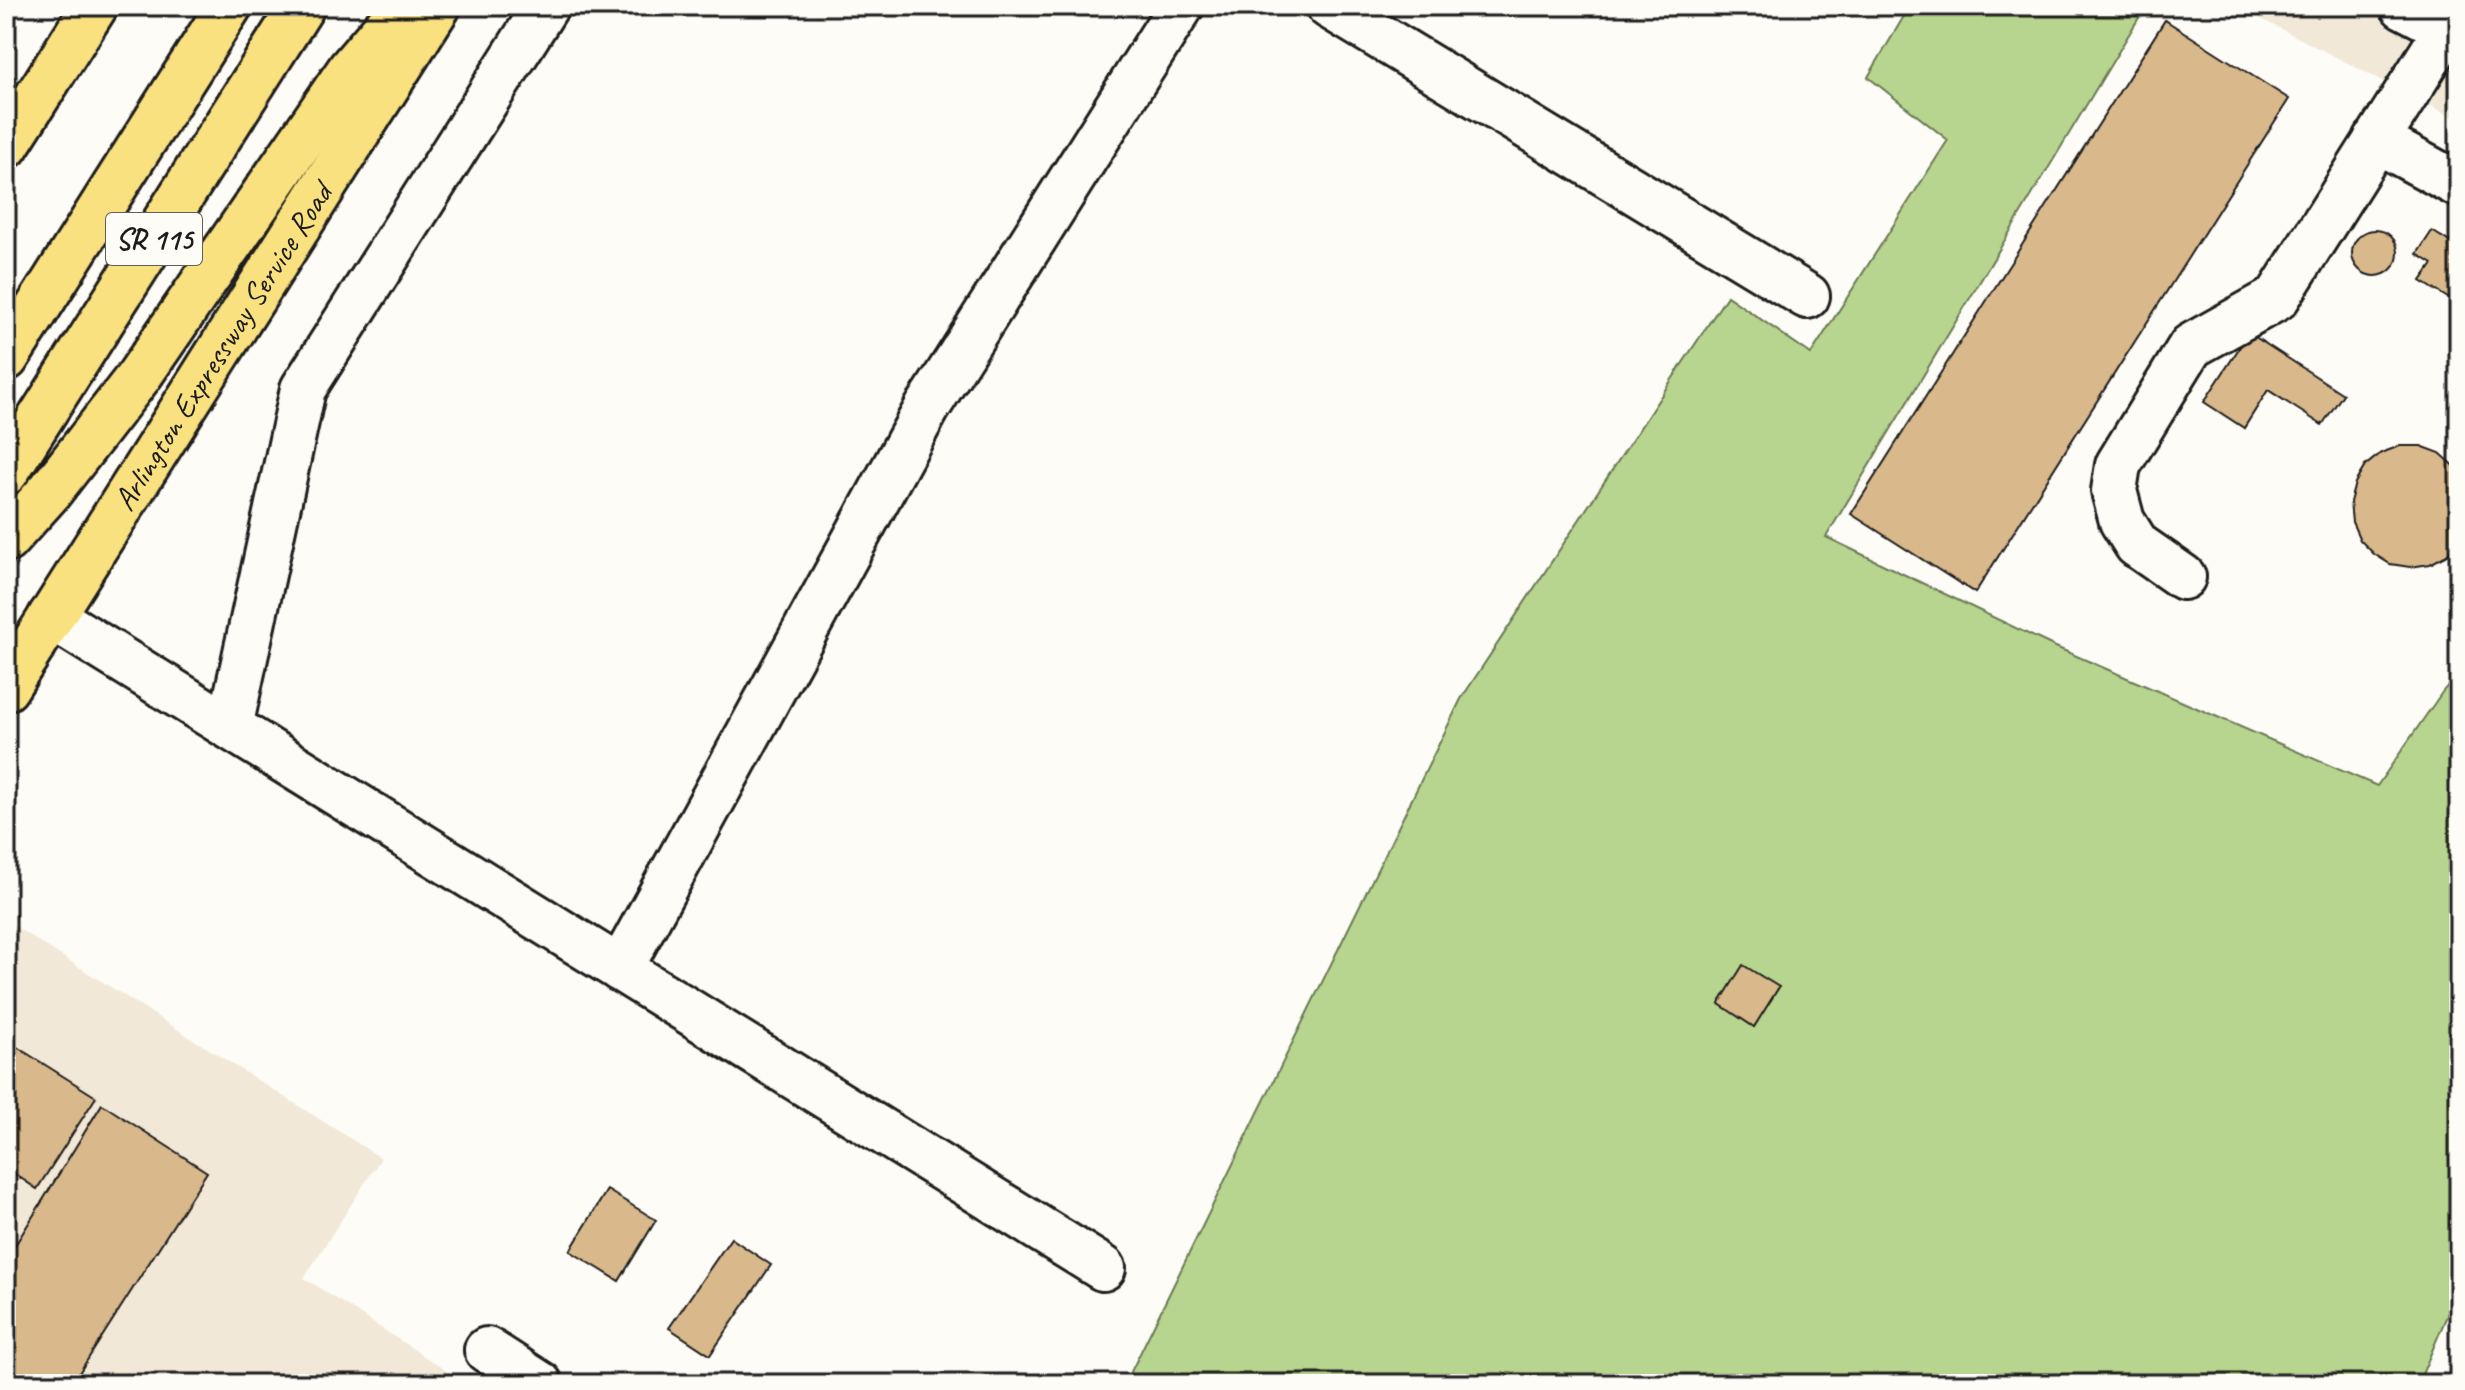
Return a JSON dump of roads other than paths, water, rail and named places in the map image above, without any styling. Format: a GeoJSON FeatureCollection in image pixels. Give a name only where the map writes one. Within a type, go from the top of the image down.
{"type":"FeatureCollection","features":[{"type":"Feature","properties":{"kind":"main road"},"geometry":{"type":"LineString","coordinates":[[6,146],[95,6]]}},
{"type":"Feature","properties":{"kind":"main road","name":"SR 115"},"geometry":{"type":"LineString","coordinates":[[6,358],[229,6]]}},
{"type":"Feature","properties":{"kind":"main road","name":"SR 115"},"geometry":{"type":"LineString","coordinates":[[6,472],[302,6]]}},
{"type":"Feature","properties":{"kind":"main road"},"geometry":{"type":"LineString","coordinates":[[6,540],[50,491],[139,376],[351,68],[404,6]]}},
{"type":"Feature","properties":{"kind":"main road","name":"Arlington Expressway Service Road"},"geometry":{"type":"LineString","coordinates":[[6,688],[438,6]]}},
{"type":"Feature","properties":{"kind":"street"},"geometry":{"type":"LineString","coordinates":[[620,969],[927,408],[1181,6]]}},
{"type":"Feature","properties":{"kind":"street"},"geometry":{"type":"LineString","coordinates":[[1329,6],[1807,296]]}},
{"type":"Feature","properties":{"kind":"street"},"geometry":{"type":"LineString","coordinates":[[2183,577],[2137,545],[2122,521],[2114,491],[2118,465],[2191,346],[2277,298],[2376,140],[2453,32],[2403,6]]}},
{"type":"Feature","properties":{"kind":"street"},"geometry":{"type":"LineString","coordinates":[[230,727],[303,389],[529,12]]}},
{"type":"Feature","properties":{"kind":"street"},"geometry":{"type":"LineString","coordinates":[[2376,140],[2459,185]]}},
{"type":"Feature","properties":{"kind":"street"},"geometry":{"type":"LineString","coordinates":[[51,616],[1103,1268]]}},
{"type":"Feature","properties":{"kind":"street"},"geometry":{"type":"LineString","coordinates":[[487,1350],[540,1384]]}}]}
